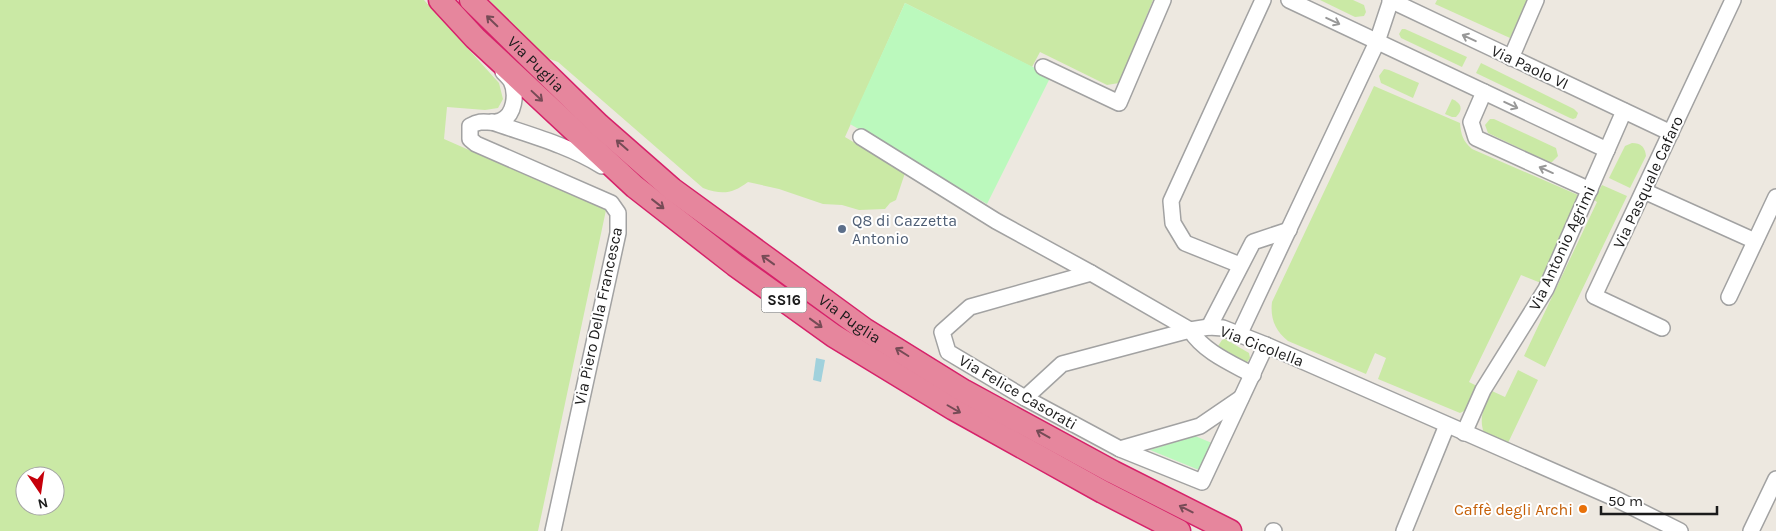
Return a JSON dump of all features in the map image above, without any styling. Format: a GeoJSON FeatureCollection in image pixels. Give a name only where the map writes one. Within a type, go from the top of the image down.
{"type":"FeatureCollection","features":[{"type":"Feature","properties":{"kind":"highway","name":"Via Puglia"},"geometry":{"type":"LineString","coordinates":[[440,0],[475,38],[635,187],[735,265],[834,336],[954,410],[1103,492],[1179,531]]}},
{"type":"Feature","properties":{"kind":"highway","name":"Via Puglia"},"geometry":{"type":"LineString","coordinates":[[471,0],[599,125],[672,189],[864,329],[964,391],[1113,472],[1230,531]]}},
{"type":"Feature","properties":{"kind":"street"},"geometry":{"type":"LineString","coordinates":[[1043,67],[1119,103],[1163,0]]}},
{"type":"Feature","properties":{"kind":"street"},"geometry":{"type":"LineString","coordinates":[[1240,265],[1185,243],[1173,223],[1171,201],[1263,0]]}},
{"type":"Feature","properties":{"kind":"street"},"geometry":{"type":"LineString","coordinates":[[1289,0],[1607,150]]}},
{"type":"Feature","properties":{"kind":"street"},"geometry":{"type":"LineString","coordinates":[[1239,335],[1377,42],[1390,0]]}},
{"type":"Feature","properties":{"kind":"street","name":"Via Paolo VI"},"geometry":{"type":"LineString","coordinates":[[1390,0],[1671,133]]}},
{"type":"Feature","properties":{"kind":"street"},"geometry":{"type":"LineString","coordinates":[[1511,58],[1536,0]]}},
{"type":"Feature","properties":{"kind":"street","name":"Via Pasquale Cafaro"},"geometry":{"type":"LineString","coordinates":[[1662,328],[1594,296],[1733,0]]}},
{"type":"Feature","properties":{"kind":"street","name":"Via Piero Della Francesca"},"geometry":{"type":"LineString","coordinates":[[475,38],[511,82],[514,102],[510,115],[500,121],[478,121],[470,126],[470,139],[476,144],[611,202],[618,213],[618,232],[553,531]]}},
{"type":"Feature","properties":{"kind":"street"},"geometry":{"type":"LineString","coordinates":[[1484,92],[1471,122],[1476,138],[1590,190]]}},
{"type":"Feature","properties":{"kind":"street","name":"Via Antonio Agrimi"},"geometry":{"type":"LineString","coordinates":[[1464,433],[1483,390],[1546,289],[1624,111]]}},
{"type":"Feature","properties":{"kind":"street"},"geometry":{"type":"LineString","coordinates":[[492,122],[586,156],[635,187]]}},
{"type":"Feature","properties":{"kind":"street"},"geometry":{"type":"LineString","coordinates":[[861,137],[996,221],[1190,330],[1196,340],[1252,375]]}},
{"type":"Feature","properties":{"kind":"street"},"geometry":{"type":"LineString","coordinates":[[1644,190],[1755,241]]}},
{"type":"Feature","properties":{"kind":"street"},"geometry":{"type":"LineString","coordinates":[[1729,297],[1776,197]]}},
{"type":"Feature","properties":{"kind":"street"},"geometry":{"type":"LineString","coordinates":[[1210,350],[1216,328],[1240,265],[1253,242],[1289,230]]}},
{"type":"Feature","properties":{"kind":"street","name":"Via Felice Casorati"},"geometry":{"type":"LineString","coordinates":[[1091,273],[970,307],[942,332],[948,352],[1025,398],[1120,449],[1202,482],[1266,345]]}},
{"type":"Feature","properties":{"kind":"street","name":"Via Cicolella"},"geometry":{"type":"LineString","coordinates":[[1025,398],[1062,364],[1190,330],[1216,328],[1266,345],[1612,497],[1680,531]]}},
{"type":"Feature","properties":{"kind":"street"},"geometry":{"type":"LineString","coordinates":[[1120,449],[1200,426],[1241,398]]}},
{"type":"Feature","properties":{"kind":"street"},"geometry":{"type":"LineString","coordinates":[[1404,531],[1447,425]]}},
{"type":"Feature","properties":{"kind":"street"},"geometry":{"type":"LineString","coordinates":[[1751,531],[1776,479]]}},
{"type":"Feature","properties":{"kind":"green space"},"geometry":{"type":"Polygon","coordinates":[[[0,0],[424,0],[499,83],[503,99],[498,108],[485,110],[447,107],[444,139],[606,210],[538,531],[0,531],[0,0]]]}},
{"type":"Feature","properties":{"kind":"green space"},"geometry":{"type":"Polygon","coordinates":[[[489,0],[1153,0],[1119,83],[1107,85],[1040,52],[1032,67],[905,3],[845,137],[905,173],[896,200],[885,209],[859,210],[842,205],[823,204],[779,189],[748,182],[737,189],[727,192],[716,192],[703,188],[558,62],[547,58],[489,0]]]}},
{"type":"Feature","properties":{"kind":"green space"},"geometry":{"type":"Polygon","coordinates":[[[1320,0],[1353,0],[1364,5],[1366,12],[1364,16],[1355,17],[1320,0]]]}},
{"type":"Feature","properties":{"kind":"green space"},"geometry":{"type":"Polygon","coordinates":[[[1437,0],[1527,0],[1510,38],[1435,4],[1437,0]]]}},
{"type":"Feature","properties":{"kind":"green space"},"geometry":{"type":"Polygon","coordinates":[[[905,3],[1051,76],[987,204],[850,124],[905,3]]]}},
{"type":"Feature","properties":{"kind":"green space"},"geometry":{"type":"Polygon","coordinates":[[[1402,29],[1467,57],[1462,67],[1401,38],[1399,34],[1402,29]]]}},
{"type":"Feature","properties":{"kind":"green space"},"geometry":{"type":"Polygon","coordinates":[[[1481,63],[1574,109],[1578,113],[1576,118],[1570,118],[1476,73],[1481,63]]]}},
{"type":"Feature","properties":{"kind":"green space"},"geometry":{"type":"Polygon","coordinates":[[[1384,69],[1419,83],[1413,98],[1381,83],[1379,76],[1384,69]]]}},
{"type":"Feature","properties":{"kind":"green space"},"geometry":{"type":"Polygon","coordinates":[[[1374,86],[1460,123],[1463,138],[1472,149],[1578,195],[1541,283],[1521,275],[1469,382],[1477,386],[1466,410],[1460,413],[1378,379],[1386,358],[1375,353],[1366,374],[1288,341],[1274,324],[1272,302],[1374,86]]]}},
{"type":"Feature","properties":{"kind":"green space"},"geometry":{"type":"Polygon","coordinates":[[[1452,99],[1458,102],[1461,109],[1456,117],[1445,114],[1452,99]]]}},
{"type":"Feature","properties":{"kind":"green space"},"geometry":{"type":"Polygon","coordinates":[[[1490,119],[1494,119],[1556,148],[1558,156],[1552,162],[1548,162],[1488,133],[1485,125],[1490,119]]]}},
{"type":"Feature","properties":{"kind":"green space"},"geometry":{"type":"Polygon","coordinates":[[[1632,143],[1642,146],[1646,156],[1630,188],[1609,178],[1625,146],[1632,143]]]}},
{"type":"Feature","properties":{"kind":"green space"},"geometry":{"type":"Polygon","coordinates":[[[1602,185],[1627,196],[1545,367],[1524,356],[1597,202],[1594,200],[1602,185]]]}},
{"type":"Feature","properties":{"kind":"green space"},"geometry":{"type":"Polygon","coordinates":[[[1225,339],[1249,353],[1250,358],[1244,367],[1216,349],[1222,340],[1225,339]]]}},
{"type":"Feature","properties":{"kind":"green space"},"geometry":{"type":"Polygon","coordinates":[[[1518,370],[1538,380],[1508,443],[1484,433],[1482,416],[1492,391],[1505,397],[1518,370]]]}},
{"type":"Feature","properties":{"kind":"green space"},"geometry":{"type":"Polygon","coordinates":[[[1195,436],[1212,443],[1199,470],[1150,450],[1195,436]]]}},
{"type":"Feature","properties":{"kind":"water"},"geometry":{"type":"Polygon","coordinates":[[[816,358],[825,360],[821,382],[813,380],[816,358]]]}},
{"type":"Feature","properties":{"kind":"place","name":"Q8 di Cazzetta Antonio"},"geometry":{"type":"Point","coordinates":[842,229]}},
{"type":"Feature","properties":{"kind":"place","name":"Caffè degli Archi"},"geometry":{"type":"Point","coordinates":[1583,509]}}]}
